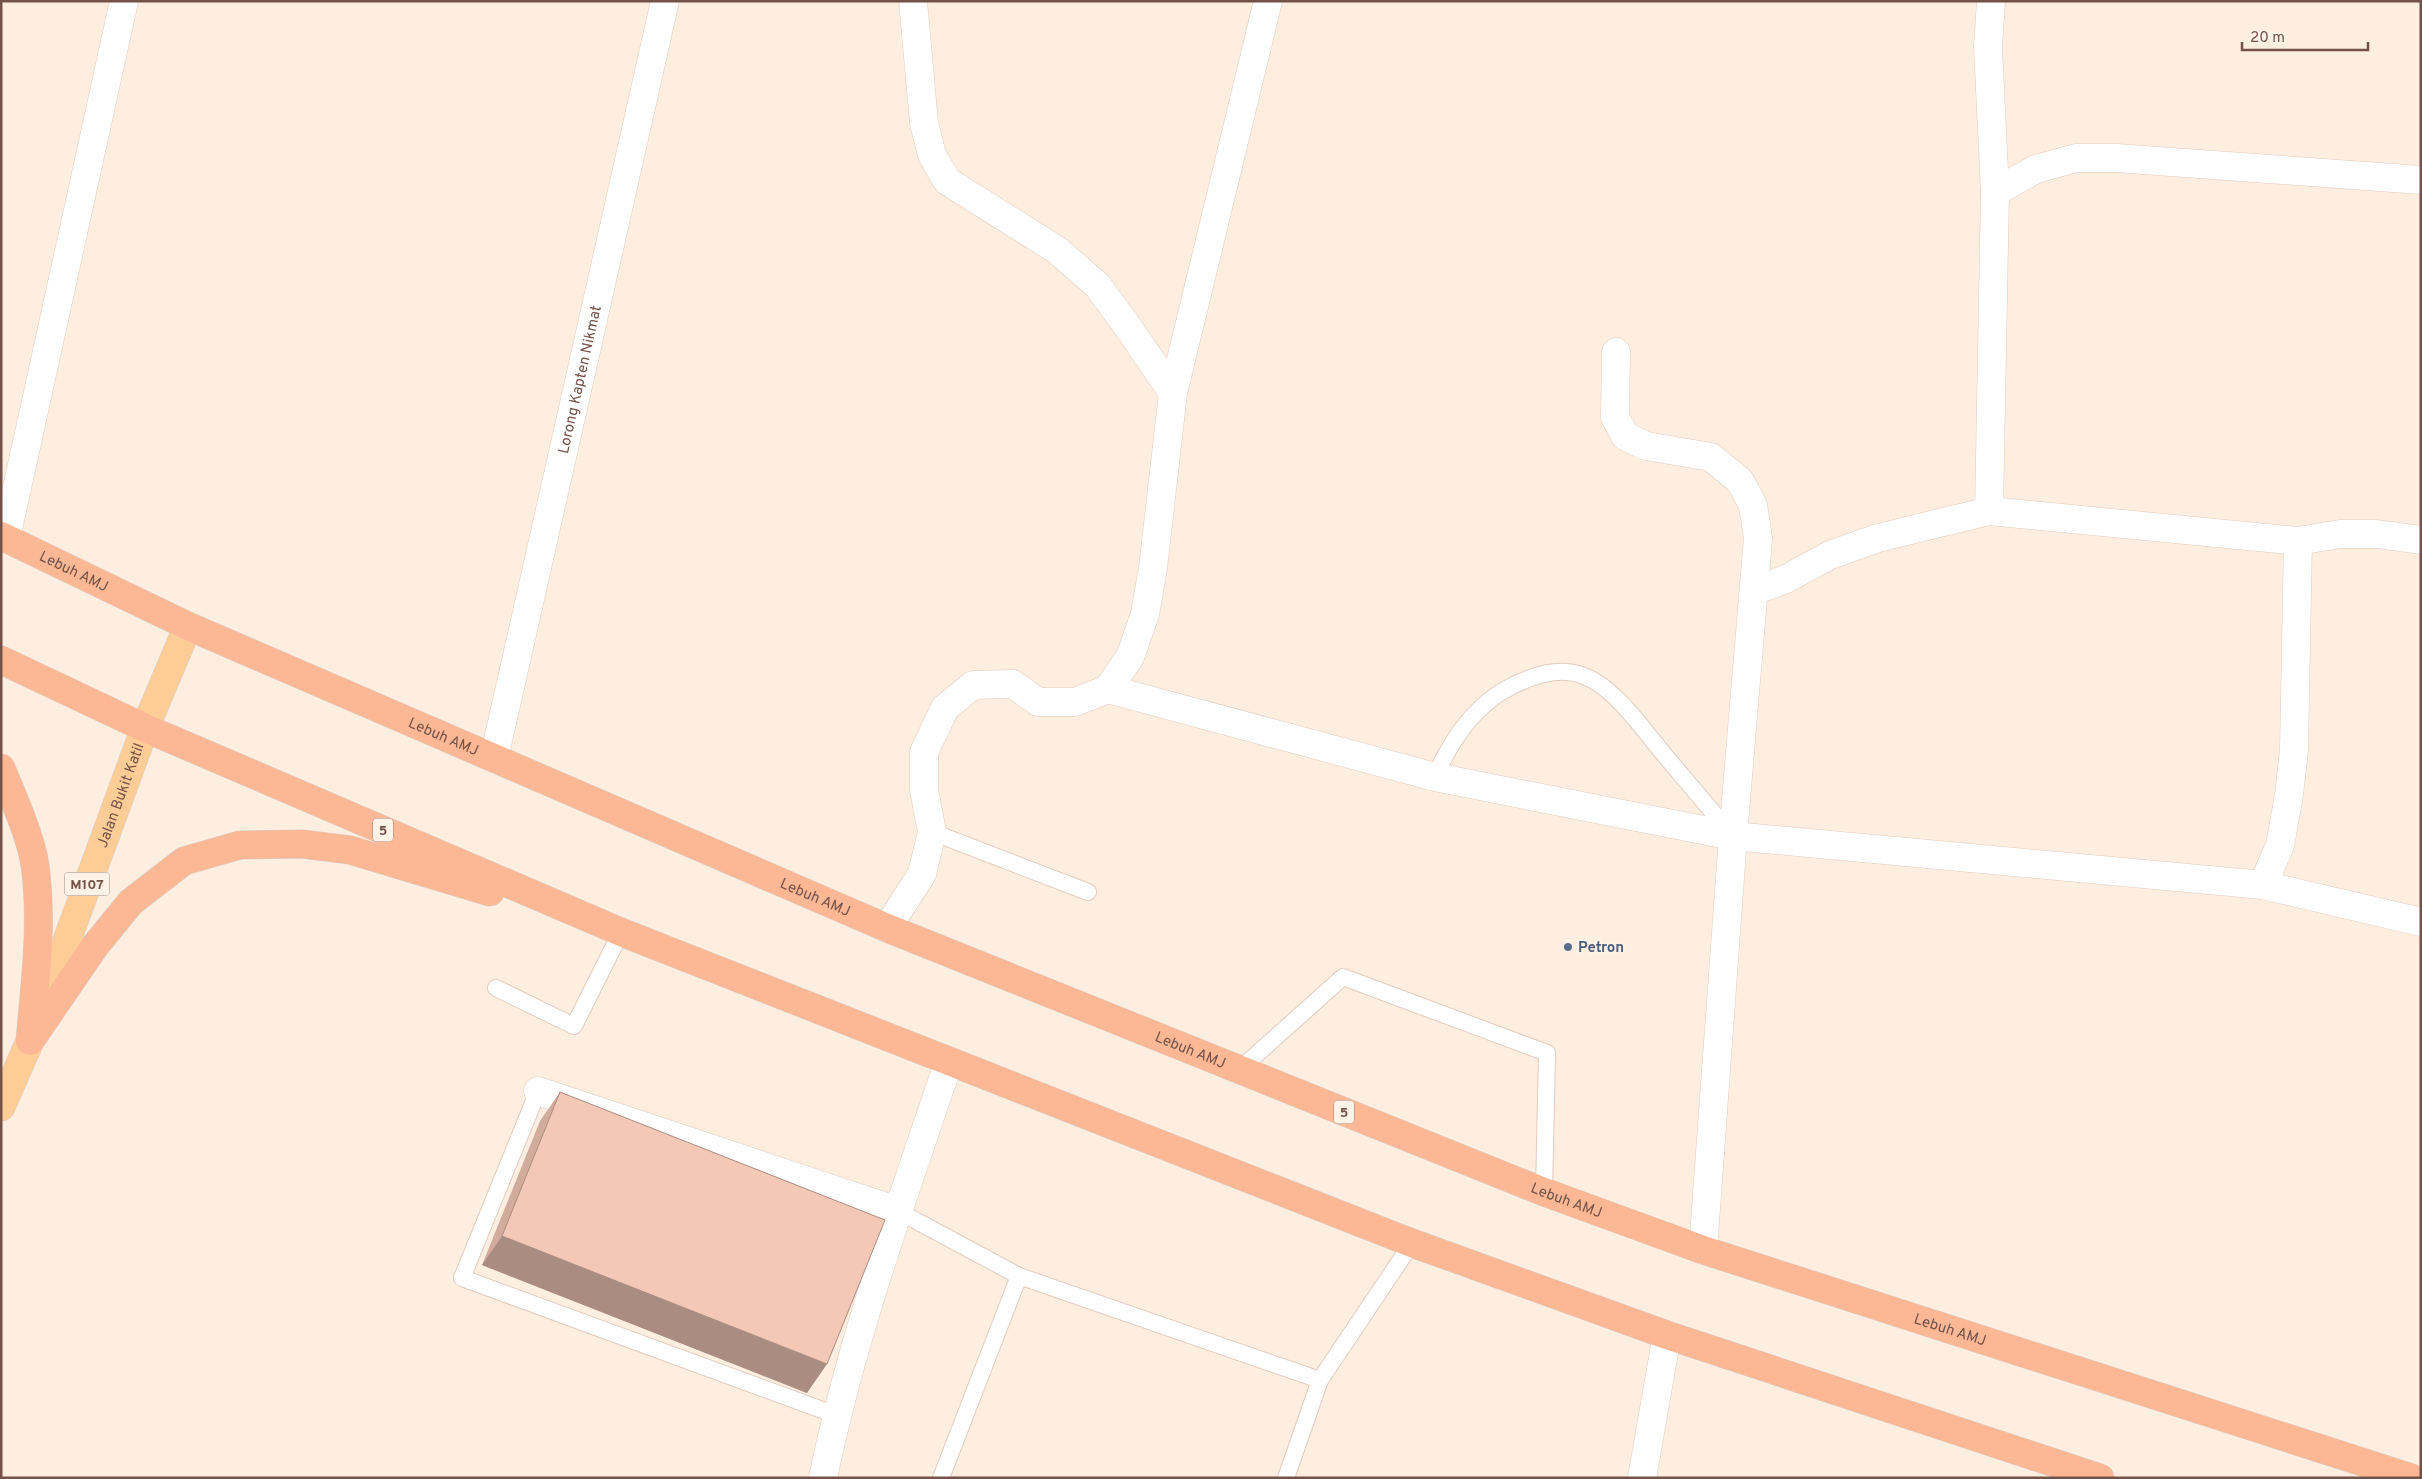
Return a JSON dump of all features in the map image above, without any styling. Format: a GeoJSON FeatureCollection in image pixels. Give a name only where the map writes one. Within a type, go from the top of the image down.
{"type":"FeatureCollection","features":[{"type":"Feature","properties":{"kind":"highway","name":"Lebuh AMJ"},"geometry":{"type":"LineString","coordinates":[[4,537],[188,626],[887,928],[1544,1192],[1703,1250],[2412,1478]]}},
{"type":"Feature","properties":{"kind":"highway","name":"5"},"geometry":{"type":"LineString","coordinates":[[1,660],[144,728],[621,932],[1412,1243],[1667,1335],[2100,1478]]}},
{"type":"Feature","properties":{"kind":"highway"},"geometry":{"type":"LineString","coordinates":[[1,768],[15,802],[34,864],[38,939],[30,1041]]}},
{"type":"Feature","properties":{"kind":"highway"},"geometry":{"type":"LineString","coordinates":[[30,1041],[95,946],[131,902],[184,861],[240,845],[302,844],[350,850],[621,932]]}},
{"type":"Feature","properties":{"kind":"main road","name":"Jalan Bukit Katil"},"geometry":{"type":"LineString","coordinates":[[1,1106],[30,1041],[144,728],[188,626]]}},
{"type":"Feature","properties":{"kind":"street"},"geometry":{"type":"LineString","coordinates":[[4,537],[124,1]]}},
{"type":"Feature","properties":{"kind":"street","name":"Lorong Kapten Nikmat"},"geometry":{"type":"LineString","coordinates":[[494,758],[665,1]]}},
{"type":"Feature","properties":{"kind":"street"},"geometry":{"type":"LineString","coordinates":[[913,1],[924,123],[932,154],[947,181],[1057,250],[1098,286],[1173,393]]}},
{"type":"Feature","properties":{"kind":"street"},"geometry":{"type":"LineString","coordinates":[[887,928],[922,874],[932,832],[924,790],[924,752],[945,708],[973,685],[1013,684],[1038,702],[1076,702],[1108,689],[1130,657],[1145,614],[1153,568],[1173,393],[1268,1]]}},
{"type":"Feature","properties":{"kind":"street"},"geometry":{"type":"LineString","coordinates":[[1989,511],[1995,192],[1988,46],[1991,1]]}},
{"type":"Feature","properties":{"kind":"street"},"geometry":{"type":"LineString","coordinates":[[1995,192],[2036,169],[2076,158],[2125,159],[2421,180]]}},
{"type":"Feature","properties":{"kind":"street"},"geometry":{"type":"LineString","coordinates":[[1616,352],[1615,417],[1625,436],[1646,446],[1711,457],[1740,481],[1753,504],[1758,538],[1733,836],[1703,1250]]}},
{"type":"Feature","properties":{"kind":"street"},"geometry":{"type":"LineString","coordinates":[[1754,591],[1786,579],[1830,555],[1878,538],[1989,511],[2298,541],[2340,534],[2377,534],[2421,540]]}},
{"type":"Feature","properties":{"kind":"street"},"geometry":{"type":"LineString","coordinates":[[2263,885],[2280,845],[2289,795],[2294,750],[2298,541]]}},
{"type":"Feature","properties":{"kind":"street"},"geometry":{"type":"LineString","coordinates":[[1108,689],[1435,776],[1733,836],[2263,885],[2421,922]]}},
{"type":"Feature","properties":{"kind":"street"},"geometry":{"type":"LineString","coordinates":[[822,1478],[836,1415],[898,1211],[949,1061]]}},
{"type":"Feature","properties":{"kind":"street"},"geometry":{"type":"LineString","coordinates":[[538,1091],[898,1211]]}},
{"type":"Feature","properties":{"kind":"street"},"geometry":{"type":"LineString","coordinates":[[1642,1478],[1667,1335]]}},
{"type":"Feature","properties":{"kind":"lane"},"geometry":{"type":"LineString","coordinates":[[1435,776],[1458,732],[1478,711],[1505,690],[1532,677],[1562,671],[1585,676],[1606,689],[1626,708],[1733,836]]}},
{"type":"Feature","properties":{"kind":"lane"},"geometry":{"type":"LineString","coordinates":[[932,832],[1088,892]]}},
{"type":"Feature","properties":{"kind":"lane"},"geometry":{"type":"LineString","coordinates":[[496,988],[574,1026],[621,932]]}},
{"type":"Feature","properties":{"kind":"lane"},"geometry":{"type":"LineString","coordinates":[[1239,1070],[1342,976],[1548,1052],[1544,1192]]}},
{"type":"Feature","properties":{"kind":"lane"},"geometry":{"type":"LineString","coordinates":[[538,1091],[462,1278],[836,1415]]}},
{"type":"Feature","properties":{"kind":"lane"},"geometry":{"type":"LineString","coordinates":[[898,1211],[1019,1276],[1320,1380]]}},
{"type":"Feature","properties":{"kind":"lane"},"geometry":{"type":"LineString","coordinates":[[1286,1478],[1320,1380],[1412,1243]]}},
{"type":"Feature","properties":{"kind":"lane"},"geometry":{"type":"LineString","coordinates":[[941,1478],[1019,1276]]}},
{"type":"Feature","properties":{"kind":"building"},"geometry":{"type":"Polygon","coordinates":[[[560,1092],[885,1220],[827,1364],[502,1236],[560,1092]]]}},
{"type":"Feature","properties":{"kind":"place","name":"Petron"},"geometry":{"type":"Point","coordinates":[1568,947]}}]}
